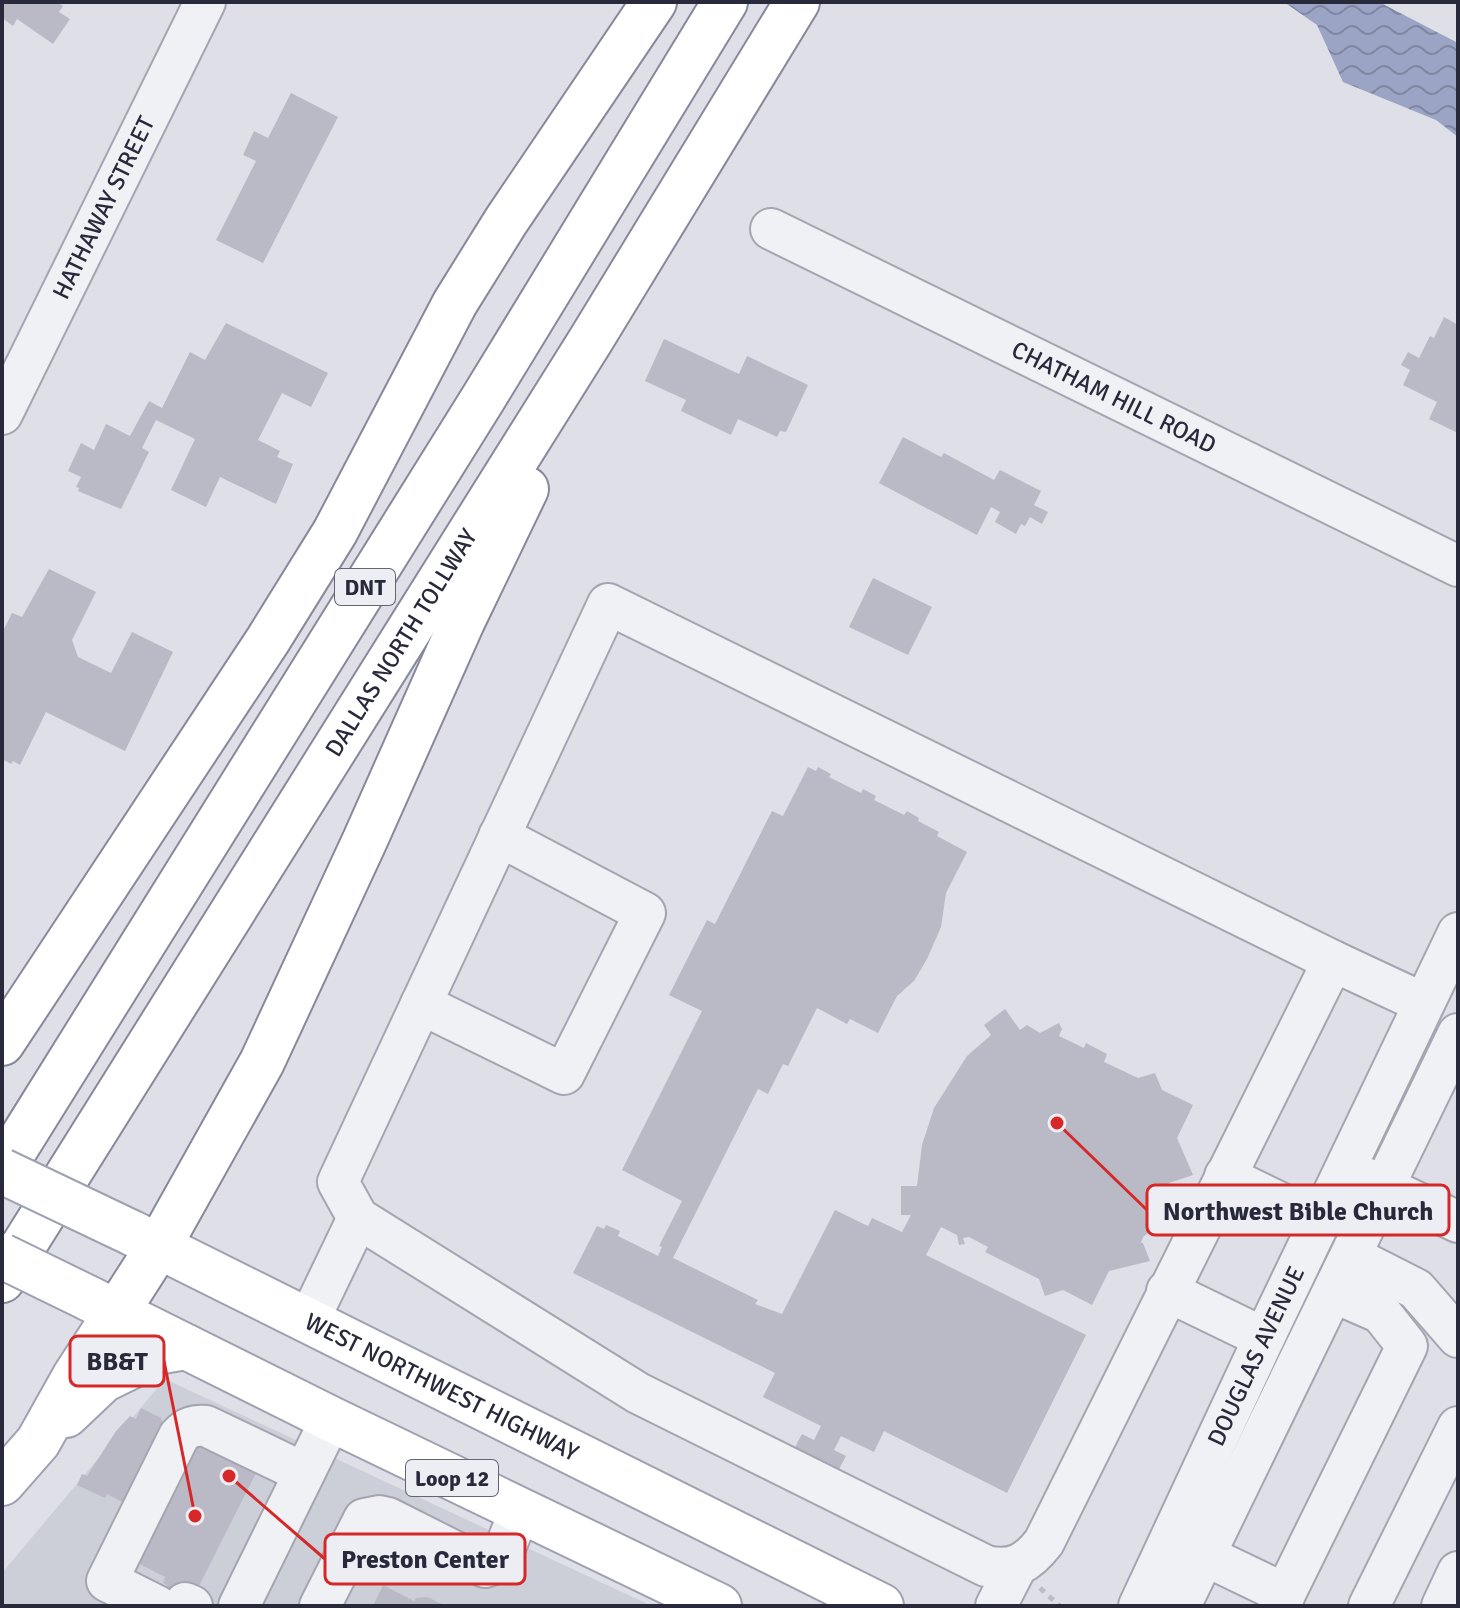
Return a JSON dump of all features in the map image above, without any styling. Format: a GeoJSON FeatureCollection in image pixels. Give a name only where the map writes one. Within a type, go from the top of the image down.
{"type":"FeatureCollection","features":[{"type":"Feature","properties":{"kind":"main road"},"geometry":{"type":"LineString","coordinates":[[2,1043],[268,640],[358,490],[455,303],[506,221],[654,2]]}},
{"type":"Feature","properties":{"kind":"main road","name":"DNT"},"geometry":{"type":"LineString","coordinates":[[2,1171],[484,397],[725,2]]}},
{"type":"Feature","properties":{"kind":"main road","name":"DALLAS NORTH TOLLWAY"},"geometry":{"type":"LineString","coordinates":[[2,1280],[592,338],[797,2]]}},
{"type":"Feature","properties":{"kind":"main road"},"geometry":{"type":"LineString","coordinates":[[38,1442],[75,1376],[102,1306],[262,1062],[524,493],[592,338]]}},
{"type":"Feature","properties":{"kind":"main road","name":"WEST NORTHWEST HIGHWAY"},"geometry":{"type":"LineString","coordinates":[[2,1171],[145,1239],[881,1606]]}},
{"type":"Feature","properties":{"kind":"main road","name":"Loop 12"},"geometry":{"type":"LineString","coordinates":[[2,1256],[719,1606]]}},
{"type":"Feature","properties":{"kind":"main road"},"geometry":{"type":"LineString","coordinates":[[2,1483],[38,1442],[103,1380],[162,1351],[186,1347]]}},
{"type":"Feature","properties":{"kind":"street","name":"HATHAWAY STREET"},"geometry":{"type":"LineString","coordinates":[[2,414],[205,2]]}},
{"type":"Feature","properties":{"kind":"street","name":"CHATHAM HILL ROAD"},"geometry":{"type":"LineString","coordinates":[[771,229],[1458,566]]}},
{"type":"Feature","properties":{"kind":"street"},"geometry":{"type":"LineString","coordinates":[[1333,961],[1044,1542],[1032,1557],[1016,1567],[1000,1569],[986,1566],[638,1393],[358,1218],[338,1182],[608,604],[1423,1003]]}},
{"type":"Feature","properties":{"kind":"street"},"geometry":{"type":"LineString","coordinates":[[421,1004],[564,1074],[645,913],[499,836]]}},
{"type":"Feature","properties":{"kind":"street","name":"DOUGLAS AVENUE"},"geometry":{"type":"LineString","coordinates":[[1139,1606],[1458,933]]}},
{"type":"Feature","properties":{"kind":"street","name":"DOUGLAS AVENUE"},"geometry":{"type":"LineString","coordinates":[[1180,1606],[1458,1034]]}},
{"type":"Feature","properties":{"kind":"street"},"geometry":{"type":"LineString","coordinates":[[1346,1169],[1458,1222]]}},
{"type":"Feature","properties":{"kind":"street"},"geometry":{"type":"LineString","coordinates":[[1225,1176],[1319,1222]]}},
{"type":"Feature","properties":{"kind":"street"},"geometry":{"type":"LineString","coordinates":[[308,1322],[358,1218]]}},
{"type":"Feature","properties":{"kind":"street"},"geometry":{"type":"LineString","coordinates":[[1351,1256],[1416,1289],[1458,1337]]}},
{"type":"Feature","properties":{"kind":"street"},"geometry":{"type":"LineString","coordinates":[[1167,1291],[1264,1338]]}},
{"type":"Feature","properties":{"kind":"street"},"geometry":{"type":"LineString","coordinates":[[1204,1555],[1260,1580],[1282,1600],[1407,1346],[1381,1313],[1333,1292]]}},
{"type":"Feature","properties":{"kind":"street"},"geometry":{"type":"LineString","coordinates":[[239,1606],[331,1419]]}},
{"type":"Feature","properties":{"kind":"street"},"geometry":{"type":"LineString","coordinates":[[174,1602],[107,1581],[185,1429],[194,1425],[206,1426],[304,1473]]}},
{"type":"Feature","properties":{"kind":"street"},"geometry":{"type":"LineString","coordinates":[[1369,1606],[1458,1427]]}},
{"type":"Feature","properties":{"kind":"street"},"geometry":{"type":"LineString","coordinates":[[320,1606],[364,1519],[388,1518],[485,1567],[494,1564],[507,1543],[520,1511]]}},
{"type":"Feature","properties":{"kind":"street"},"geometry":{"type":"LineString","coordinates":[[996,1606],[1016,1567]]}},
{"type":"Feature","properties":{"kind":"street"},"geometry":{"type":"LineString","coordinates":[[1442,1606],[1458,1572]]}},
{"type":"Feature","properties":{"kind":"shaded area"},"geometry":{"type":"Polygon","coordinates":[[[165,1379],[652,1606],[2,1606],[2,1573],[165,1379]]]}},
{"type":"Feature","properties":{"kind":"water"},"geometry":{"type":"Polygon","coordinates":[[[1284,2],[1379,2],[1458,43],[1458,137],[1436,120],[1343,82],[1317,25],[1284,2]]]}},
{"type":"Feature","properties":{"kind":"building"},"geometry":{"type":"Polygon","coordinates":[[[2,2],[57,2],[63,6],[59,12],[70,19],[53,44],[17,19],[13,26],[2,18],[2,2]]]}},
{"type":"Feature","properties":{"kind":"building"},"geometry":{"type":"Polygon","coordinates":[[[291,93],[338,117],[263,263],[216,240],[256,161],[243,155],[254,131],[268,138],[291,93]]]}},
{"type":"Feature","properties":{"kind":"building"},"geometry":{"type":"Polygon","coordinates":[[[1444,317],[1458,325],[1458,433],[1429,419],[1437,402],[1403,385],[1410,370],[1401,365],[1408,352],[1419,358],[1444,317]]]}},
{"type":"Feature","properties":{"kind":"building"},"geometry":{"type":"Polygon","coordinates":[[[226,323],[328,373],[311,407],[282,393],[258,440],[280,451],[277,457],[293,464],[276,504],[220,477],[206,507],[171,490],[195,439],[156,420],[142,448],[149,452],[121,509],[78,491],[76,487],[81,477],[68,471],[81,443],[94,450],[106,424],[130,436],[149,401],[162,408],[190,352],[205,360],[226,323]]]}},
{"type":"Feature","properties":{"kind":"building"},"geometry":{"type":"Polygon","coordinates":[[[664,339],[739,374],[747,356],[808,385],[786,432],[780,431],[777,437],[738,419],[731,435],[681,411],[686,400],[645,381],[664,339]]]}},
{"type":"Feature","properties":{"kind":"building"},"geometry":{"type":"Polygon","coordinates":[[[903,437],[941,457],[944,453],[994,480],[1000,470],[1041,491],[1034,505],[1048,512],[1042,524],[1030,517],[1025,526],[1021,524],[1016,534],[995,522],[1000,512],[991,507],[977,535],[879,483],[903,437]]]}},
{"type":"Feature","properties":{"kind":"building"},"geometry":{"type":"Polygon","coordinates":[[[49,569],[96,592],[72,640],[78,657],[111,673],[132,632],[173,652],[125,751],[46,712],[20,765],[13,761],[11,764],[2,759],[2,633],[12,613],[22,617],[49,569]]]}},
{"type":"Feature","properties":{"kind":"building"},"geometry":{"type":"Polygon","coordinates":[[[873,578],[932,607],[908,655],[849,627],[873,578]]]}},
{"type":"Feature","properties":{"kind":"building"},"geometry":{"type":"Polygon","coordinates":[[[808,767],[816,771],[818,767],[831,774],[829,777],[861,793],[863,789],[876,796],[874,800],[904,815],[907,811],[939,832],[937,836],[967,852],[946,893],[941,927],[927,959],[914,981],[897,996],[878,1033],[850,1019],[847,1024],[817,1008],[788,1066],[783,1064],[768,1094],[758,1089],[673,1258],[758,1300],[755,1304],[782,1314],[835,1210],[868,1226],[872,1218],[902,1232],[911,1215],[901,1215],[901,1186],[917,1186],[922,1145],[934,1108],[967,1056],[991,1035],[984,1025],[1005,1009],[1020,1030],[1027,1025],[1040,1033],[1059,1023],[1062,1029],[1059,1036],[1084,1048],[1086,1043],[1107,1054],[1104,1062],[1138,1078],[1155,1073],[1162,1090],[1193,1105],[1177,1138],[1193,1175],[1167,1186],[1169,1198],[1162,1222],[1143,1237],[1141,1243],[1150,1261],[1109,1271],[1092,1305],[1063,1290],[1045,1296],[1039,1279],[985,1252],[988,1247],[969,1237],[963,1238],[965,1244],[959,1245],[957,1235],[941,1227],[926,1255],[1086,1335],[1007,1493],[884,1431],[874,1452],[841,1436],[834,1450],[846,1456],[837,1473],[793,1451],[802,1434],[814,1440],[821,1426],[763,1397],[775,1373],[573,1273],[597,1226],[604,1229],[606,1225],[620,1231],[618,1236],[658,1256],[662,1247],[659,1246],[682,1201],[622,1170],[702,1011],[669,995],[707,920],[715,924],[772,811],[783,816],[808,767]]]}},
{"type":"Feature","properties":{"kind":"building"},"geometry":{"type":"Polygon","coordinates":[[[141,1408],[161,1418],[163,1424],[124,1503],[77,1485],[82,1474],[87,1476],[116,1431],[130,1416],[136,1419],[141,1408]]]}},
{"type":"Feature","properties":{"kind":"building"},"geometry":{"type":"Polygon","coordinates":[[[195,1440],[257,1471],[196,1592],[157,1606],[167,1585],[163,1583],[165,1577],[134,1561],[195,1440]]]}},
{"type":"Feature","properties":{"kind":"building"},"geometry":{"type":"Polygon","coordinates":[[[383,1585],[414,1601],[427,1597],[446,1606],[373,1606],[383,1585]]]}},
{"type":"Feature","properties":{"kind":"place","name":"Northwest Bible Church"},"geometry":{"type":"Point","coordinates":[1057,1123]}},
{"type":"Feature","properties":{"kind":"place","name":"Preston Center"},"geometry":{"type":"Point","coordinates":[229,1476]}},
{"type":"Feature","properties":{"kind":"place","name":"BB&T"},"geometry":{"type":"Point","coordinates":[195,1516]}}]}
